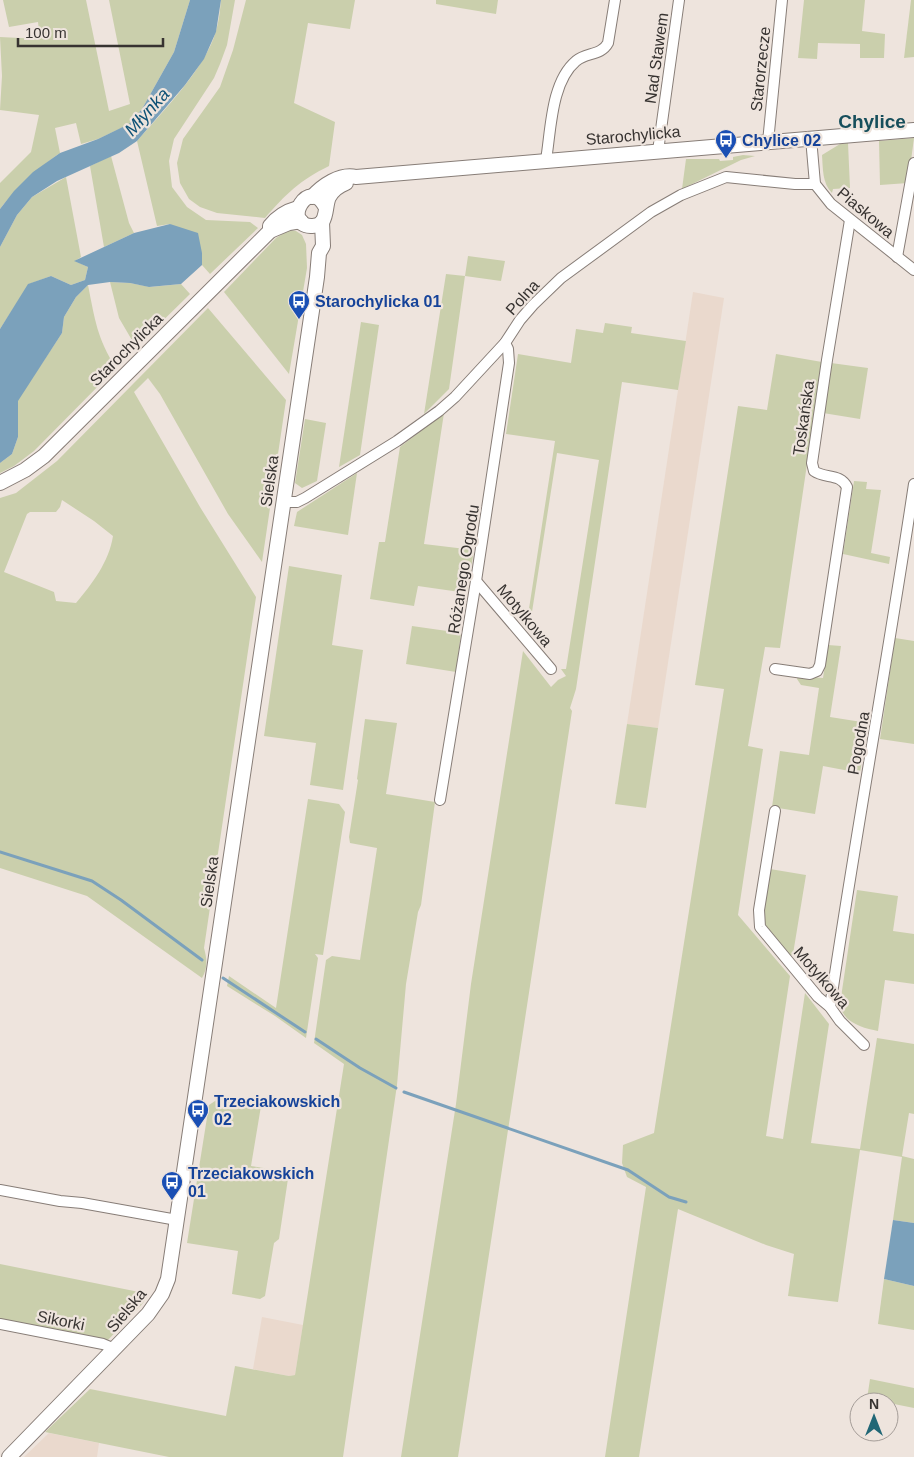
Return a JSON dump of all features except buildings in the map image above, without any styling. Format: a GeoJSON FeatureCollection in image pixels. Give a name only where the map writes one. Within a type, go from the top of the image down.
{"type":"FeatureCollection","features":[{"type":"Feature","properties":{"kind":"street"},"geometry":{"type":"LineString","coordinates":[[546,160],[558,87],[578,59],[598,53],[606,47],[615,0]]}},
{"type":"Feature","properties":{"kind":"street","name":"Nad Stawem"},"geometry":{"type":"LineString","coordinates":[[658,151],[679,0]]}},
{"type":"Feature","properties":{"kind":"street","name":"Starorzecze"},"geometry":{"type":"LineString","coordinates":[[768,142],[782,0]]}},
{"type":"Feature","properties":{"kind":"street","name":"Starochylicka"},"geometry":{"type":"LineString","coordinates":[[302,218],[303,200],[312,197],[333,181],[344,177],[356,178],[546,160],[914,130]]}},
{"type":"Feature","properties":{"kind":"street","name":"Piaskowa"},"geometry":{"type":"LineString","coordinates":[[812,138],[815,184],[826,200],[914,270]]}},
{"type":"Feature","properties":{"kind":"street"},"geometry":{"type":"LineString","coordinates":[[898,258],[914,164]]}},
{"type":"Feature","properties":{"kind":"street","name":"Starochylicka"},"geometry":{"type":"LineString","coordinates":[[0,483],[25,470],[44,456],[270,231],[270,226],[277,219],[292,210],[314,226],[322,222],[326,216],[328,198],[338,186],[356,178]]}},
{"type":"Feature","properties":{"kind":"street","name":"Polna"},"geometry":{"type":"LineString","coordinates":[[284,502],[296,502],[305,498],[397,441],[439,411],[455,397],[505,343],[533,304],[562,278],[651,212],[682,195],[726,178],[815,184]]}},
{"type":"Feature","properties":{"kind":"street"},"geometry":{"type":"LineString","coordinates":[[312,197],[322,201],[326,206]]}},
{"type":"Feature","properties":{"kind":"street","name":"Sielska"},"geometry":{"type":"LineString","coordinates":[[302,218],[319,253]]}},
{"type":"Feature","properties":{"kind":"street","name":"Toskańska"},"geometry":{"type":"LineString","coordinates":[[775,669],[810,674],[817,671],[820,666],[847,487],[845,482],[839,478],[818,475],[814,472],[812,463],[826,360],[850,220]]}},
{"type":"Feature","properties":{"kind":"street","name":"Sielska"},"geometry":{"type":"LineString","coordinates":[[9,1457],[148,1314],[162,1294],[168,1279],[284,502],[319,253],[323,246],[322,222]]}},
{"type":"Feature","properties":{"kind":"street","name":"Różanego Ogrodu"},"geometry":{"type":"LineString","coordinates":[[440,800],[509,363],[509,355],[505,343]]}},
{"type":"Feature","properties":{"kind":"street","name":"Pogodna"},"geometry":{"type":"LineString","coordinates":[[830,1007],[914,484]]}},
{"type":"Feature","properties":{"kind":"street","name":"Motylkowa"},"geometry":{"type":"LineString","coordinates":[[476,581],[551,669]]}},
{"type":"Feature","properties":{"kind":"street","name":"Motylkowa"},"geometry":{"type":"LineString","coordinates":[[775,811],[758,910],[760,927],[818,997],[830,1007],[840,1021],[864,1045]]}},
{"type":"Feature","properties":{"kind":"street"},"geometry":{"type":"LineString","coordinates":[[0,1190],[176,1220]]}},
{"type":"Feature","properties":{"kind":"street","name":"Sikorki"},"geometry":{"type":"LineString","coordinates":[[0,1324],[103,1344],[115,1349]]}},
{"type":"Feature","properties":{"kind":"shaded area"},"geometry":{"type":"Polygon","coordinates":[[[693,292],[724,298],[658,728],[627,724],[693,292]]]}},
{"type":"Feature","properties":{"kind":"shaded area"},"geometry":{"type":"Polygon","coordinates":[[[262,1317],[303,1325],[295,1375],[289,1376],[253,1369],[262,1317]]]}},
{"type":"Feature","properties":{"kind":"shaded area"},"geometry":{"type":"Polygon","coordinates":[[[49,1433],[99,1443],[97,1457],[24,1457],[49,1433]]]}},
{"type":"Feature","properties":{"kind":"green space"},"geometry":{"type":"Polygon","coordinates":[[[3,0],[86,0],[109,111],[130,104],[109,0],[190,0],[174,52],[142,109],[130,124],[98,139],[81,144],[76,123],[55,128],[60,153],[28,179],[0,209],[0,183],[31,152],[39,115],[0,110],[2,76],[0,37],[40,39],[38,22],[9,27],[3,0]]]}},
{"type":"Feature","properties":{"kind":"green space"},"geometry":{"type":"Polygon","coordinates":[[[221,0],[235,0],[227,45],[214,78],[174,139],[169,161],[172,187],[187,207],[206,220],[250,222],[258,228],[210,274],[202,265],[202,253],[170,224],[157,226],[137,141],[171,103],[203,60],[216,31],[221,0]]]}},
{"type":"Feature","properties":{"kind":"green space"},"geometry":{"type":"Polygon","coordinates":[[[246,0],[355,0],[350,29],[308,23],[294,103],[335,122],[329,166],[294,188],[265,218],[217,213],[200,207],[189,199],[180,183],[177,163],[183,139],[220,87],[233,50],[246,0]]]}},
{"type":"Feature","properties":{"kind":"green space"},"geometry":{"type":"Polygon","coordinates":[[[436,0],[498,0],[496,14],[436,4],[436,0]]]}},
{"type":"Feature","properties":{"kind":"green space"},"geometry":{"type":"Polygon","coordinates":[[[804,0],[865,0],[862,31],[885,34],[884,58],[860,58],[860,44],[818,43],[817,59],[798,58],[804,0]]]}},
{"type":"Feature","properties":{"kind":"green space"},"geometry":{"type":"Polygon","coordinates":[[[911,0],[914,0],[914,57],[904,58],[911,0]]]}},
{"type":"Feature","properties":{"kind":"green space"},"geometry":{"type":"Polygon","coordinates":[[[914,138],[908,183],[880,185],[879,141],[914,138]]]}},
{"type":"Feature","properties":{"kind":"green space"},"geometry":{"type":"Polygon","coordinates":[[[848,143],[850,188],[833,189],[832,193],[826,185],[822,155],[840,144],[848,143]]]}},
{"type":"Feature","properties":{"kind":"green space"},"geometry":{"type":"Polygon","coordinates":[[[743,155],[755,156],[741,160],[682,189],[686,159],[719,159],[720,161],[733,160],[733,157],[743,155]]]}},
{"type":"Feature","properties":{"kind":"green space"},"geometry":{"type":"Polygon","coordinates":[[[111,156],[129,223],[134,233],[104,247],[90,166],[111,156]]]}},
{"type":"Feature","properties":{"kind":"green space"},"geometry":{"type":"Polygon","coordinates":[[[66,177],[81,257],[75,261],[88,267],[85,280],[71,285],[51,276],[29,284],[0,329],[0,247],[17,215],[32,197],[66,177]]]}},
{"type":"Feature","properties":{"kind":"green space"},"geometry":{"type":"Polygon","coordinates":[[[289,230],[296,231],[302,235],[306,244],[307,268],[289,374],[224,292],[276,238],[289,230]]]}},
{"type":"Feature","properties":{"kind":"green space"},"geometry":{"type":"Polygon","coordinates":[[[468,256],[505,261],[501,281],[465,276],[468,256]]]}},
{"type":"Feature","properties":{"kind":"green space"},"geometry":{"type":"Polygon","coordinates":[[[446,274],[465,276],[449,389],[424,414],[446,274]]]}},
{"type":"Feature","properties":{"kind":"green space"},"geometry":{"type":"Polygon","coordinates":[[[110,282],[150,287],[181,284],[190,294],[136,347],[119,318],[110,282]]]}},
{"type":"Feature","properties":{"kind":"green space"},"geometry":{"type":"Polygon","coordinates":[[[88,285],[101,338],[116,368],[34,451],[14,466],[0,473],[0,463],[12,454],[18,437],[17,401],[62,333],[64,317],[76,297],[88,285]]]}},
{"type":"Feature","properties":{"kind":"green space"},"geometry":{"type":"Polygon","coordinates":[[[208,308],[286,400],[262,562],[228,514],[160,394],[148,378],[134,392],[200,507],[256,597],[204,948],[206,967],[202,978],[87,896],[0,868],[0,498],[16,493],[57,461],[208,308]],[[62,500],[56,512],[30,512],[27,514],[4,572],[54,592],[56,601],[76,603],[104,564],[111,546],[113,536],[62,500]]]}},
{"type":"Feature","properties":{"kind":"green space"},"geometry":{"type":"Polygon","coordinates":[[[361,322],[379,325],[360,455],[339,467],[361,322]]]}},
{"type":"Feature","properties":{"kind":"green space"},"geometry":{"type":"Polygon","coordinates":[[[605,323],[632,327],[631,333],[686,341],[678,390],[622,382],[576,689],[570,708],[572,711],[458,1457],[401,1457],[456,1104],[471,984],[523,651],[551,687],[558,680],[566,676],[561,669],[566,669],[599,460],[557,453],[529,631],[526,628],[555,441],[506,434],[518,354],[571,363],[576,329],[603,333],[605,323]]]}},
{"type":"Feature","properties":{"kind":"green space"},"geometry":{"type":"Polygon","coordinates":[[[776,354],[822,362],[780,648],[765,647],[748,746],[763,749],[738,915],[790,976],[766,1136],[783,1139],[805,993],[829,1024],[811,1143],[860,1149],[877,1038],[914,1044],[914,1114],[909,1113],[902,1156],[914,1159],[914,1223],[893,1220],[902,1157],[860,1150],[838,1302],[788,1296],[794,1254],[766,1245],[678,1209],[639,1457],[605,1457],[646,1187],[627,1177],[622,1163],[623,1145],[654,1133],[724,689],[695,685],[738,406],[767,410],[776,354]]]}},
{"type":"Feature","properties":{"kind":"green space"},"geometry":{"type":"Polygon","coordinates":[[[831,363],[868,368],[860,419],[823,413],[831,363]]]}},
{"type":"Feature","properties":{"kind":"green space"},"geometry":{"type":"Polygon","coordinates":[[[444,413],[424,544],[474,550],[467,593],[418,586],[414,606],[370,599],[379,542],[385,542],[400,447],[422,430],[422,426],[444,413]]]}},
{"type":"Feature","properties":{"kind":"green space"},"geometry":{"type":"Polygon","coordinates":[[[305,419],[326,423],[317,481],[302,488],[295,483],[305,419]]]}},
{"type":"Feature","properties":{"kind":"green space"},"geometry":{"type":"Polygon","coordinates":[[[357,473],[348,535],[294,526],[297,512],[357,473]]]}},
{"type":"Feature","properties":{"kind":"green space"},"geometry":{"type":"Polygon","coordinates":[[[854,481],[867,482],[866,489],[881,490],[871,553],[890,557],[889,564],[843,554],[854,481]]]}},
{"type":"Feature","properties":{"kind":"green space"},"geometry":{"type":"Polygon","coordinates":[[[289,566],[342,575],[332,645],[363,650],[343,790],[310,785],[316,743],[264,736],[289,566]]]}},
{"type":"Feature","properties":{"kind":"green space"},"geometry":{"type":"Polygon","coordinates":[[[412,626],[461,633],[456,672],[406,664],[412,626]]]}},
{"type":"Feature","properties":{"kind":"green space"},"geometry":{"type":"Polygon","coordinates":[[[895,638],[914,641],[914,744],[880,739],[895,638]]]}},
{"type":"Feature","properties":{"kind":"green space"},"geometry":{"type":"Polygon","coordinates":[[[828,645],[841,646],[830,717],[868,723],[860,773],[823,766],[815,814],[772,807],[780,751],[809,755],[819,688],[801,685],[797,679],[798,676],[823,678],[828,645]]]}},
{"type":"Feature","properties":{"kind":"green space"},"geometry":{"type":"Polygon","coordinates":[[[365,719],[397,723],[386,794],[435,802],[421,905],[418,912],[406,984],[397,1085],[343,1457],[169,1457],[45,1432],[90,1389],[226,1416],[235,1366],[289,1376],[295,1375],[344,1064],[314,1043],[326,960],[332,956],[360,960],[377,848],[350,843],[349,837],[365,719]]]}},
{"type":"Feature","properties":{"kind":"green space"},"geometry":{"type":"Polygon","coordinates":[[[627,724],[658,728],[646,808],[615,804],[627,724]]]}},
{"type":"Feature","properties":{"kind":"green space"},"geometry":{"type":"Polygon","coordinates":[[[308,799],[339,804],[345,812],[323,955],[315,954],[318,958],[306,1038],[227,986],[229,976],[276,1008],[308,799]]]}},
{"type":"Feature","properties":{"kind":"green space"},"geometry":{"type":"Polygon","coordinates":[[[770,869],[806,875],[793,954],[789,957],[771,935],[763,916],[763,899],[770,869]]]}},
{"type":"Feature","properties":{"kind":"green space"},"geometry":{"type":"Polygon","coordinates":[[[857,890],[898,896],[893,931],[914,934],[914,984],[885,980],[878,1031],[859,1026],[849,1020],[840,1004],[857,890]]]}},
{"type":"Feature","properties":{"kind":"green space"},"geometry":{"type":"Polygon","coordinates":[[[218,1099],[261,1106],[251,1166],[289,1172],[279,1239],[274,1243],[265,1296],[260,1299],[232,1294],[238,1251],[187,1243],[209,1105],[218,1099]]]}},
{"type":"Feature","properties":{"kind":"green space"},"geometry":{"type":"Polygon","coordinates":[[[0,1264],[149,1294],[143,1303],[107,1341],[0,1320],[0,1264]]]}},
{"type":"Feature","properties":{"kind":"green space"},"geometry":{"type":"Polygon","coordinates":[[[884,1279],[914,1286],[914,1330],[878,1324],[884,1279]]]}},
{"type":"Feature","properties":{"kind":"green space"},"geometry":{"type":"Polygon","coordinates":[[[870,1379],[914,1388],[914,1408],[899,1405],[899,1392],[868,1392],[870,1379]]]}},
{"type":"Feature","properties":{"kind":"water","name":"Młynka"},"geometry":{"type":"Polygon","coordinates":[[[190,0],[221,0],[216,32],[204,59],[185,85],[137,141],[119,153],[57,181],[32,197],[17,215],[0,247],[0,209],[14,191],[33,172],[60,153],[98,139],[129,124],[142,109],[174,52],[190,0]]]}},
{"type":"Feature","properties":{"kind":"water"},"geometry":{"type":"Polygon","coordinates":[[[170,224],[198,233],[202,265],[181,284],[149,287],[130,283],[110,282],[88,285],[76,297],[64,317],[62,333],[18,401],[18,437],[12,454],[0,463],[0,329],[28,284],[51,276],[71,285],[85,280],[88,267],[74,261],[134,233],[170,224]]]}},
{"type":"Feature","properties":{"kind":"water"},"geometry":{"type":"Polygon","coordinates":[[[893,1220],[914,1223],[914,1286],[884,1279],[893,1220]]]}},
{"type":"Feature","properties":{"kind":"waterway"},"geometry":{"type":"LineString","coordinates":[[0,852],[92,881],[202,960]]}},
{"type":"Feature","properties":{"kind":"waterway"},"geometry":{"type":"LineString","coordinates":[[223,978],[305,1032]]}},
{"type":"Feature","properties":{"kind":"waterway"},"geometry":{"type":"LineString","coordinates":[[316,1039],[360,1068],[396,1088]]}},
{"type":"Feature","properties":{"kind":"waterway"},"geometry":{"type":"LineString","coordinates":[[404,1092],[628,1170],[669,1197],[686,1202]]}},
{"type":"Feature","properties":{"kind":"place","name":"Chylice 02"},"geometry":{"type":"Point","coordinates":[726,159]}},
{"type":"Feature","properties":{"kind":"place","name":"Starochylicka 01"},"geometry":{"type":"Point","coordinates":[299,320]}},
{"type":"Feature","properties":{"kind":"place","name":"Trzeciakowskich 02"},"geometry":{"type":"Point","coordinates":[198,1129]}},
{"type":"Feature","properties":{"kind":"place","name":"Trzeciakowskich 01"},"geometry":{"type":"Point","coordinates":[172,1201]}},
{"type":"Feature","properties":{"kind":"district","name":"Chylice"},"geometry":{"type":"Point","coordinates":[872,121]}}]}
